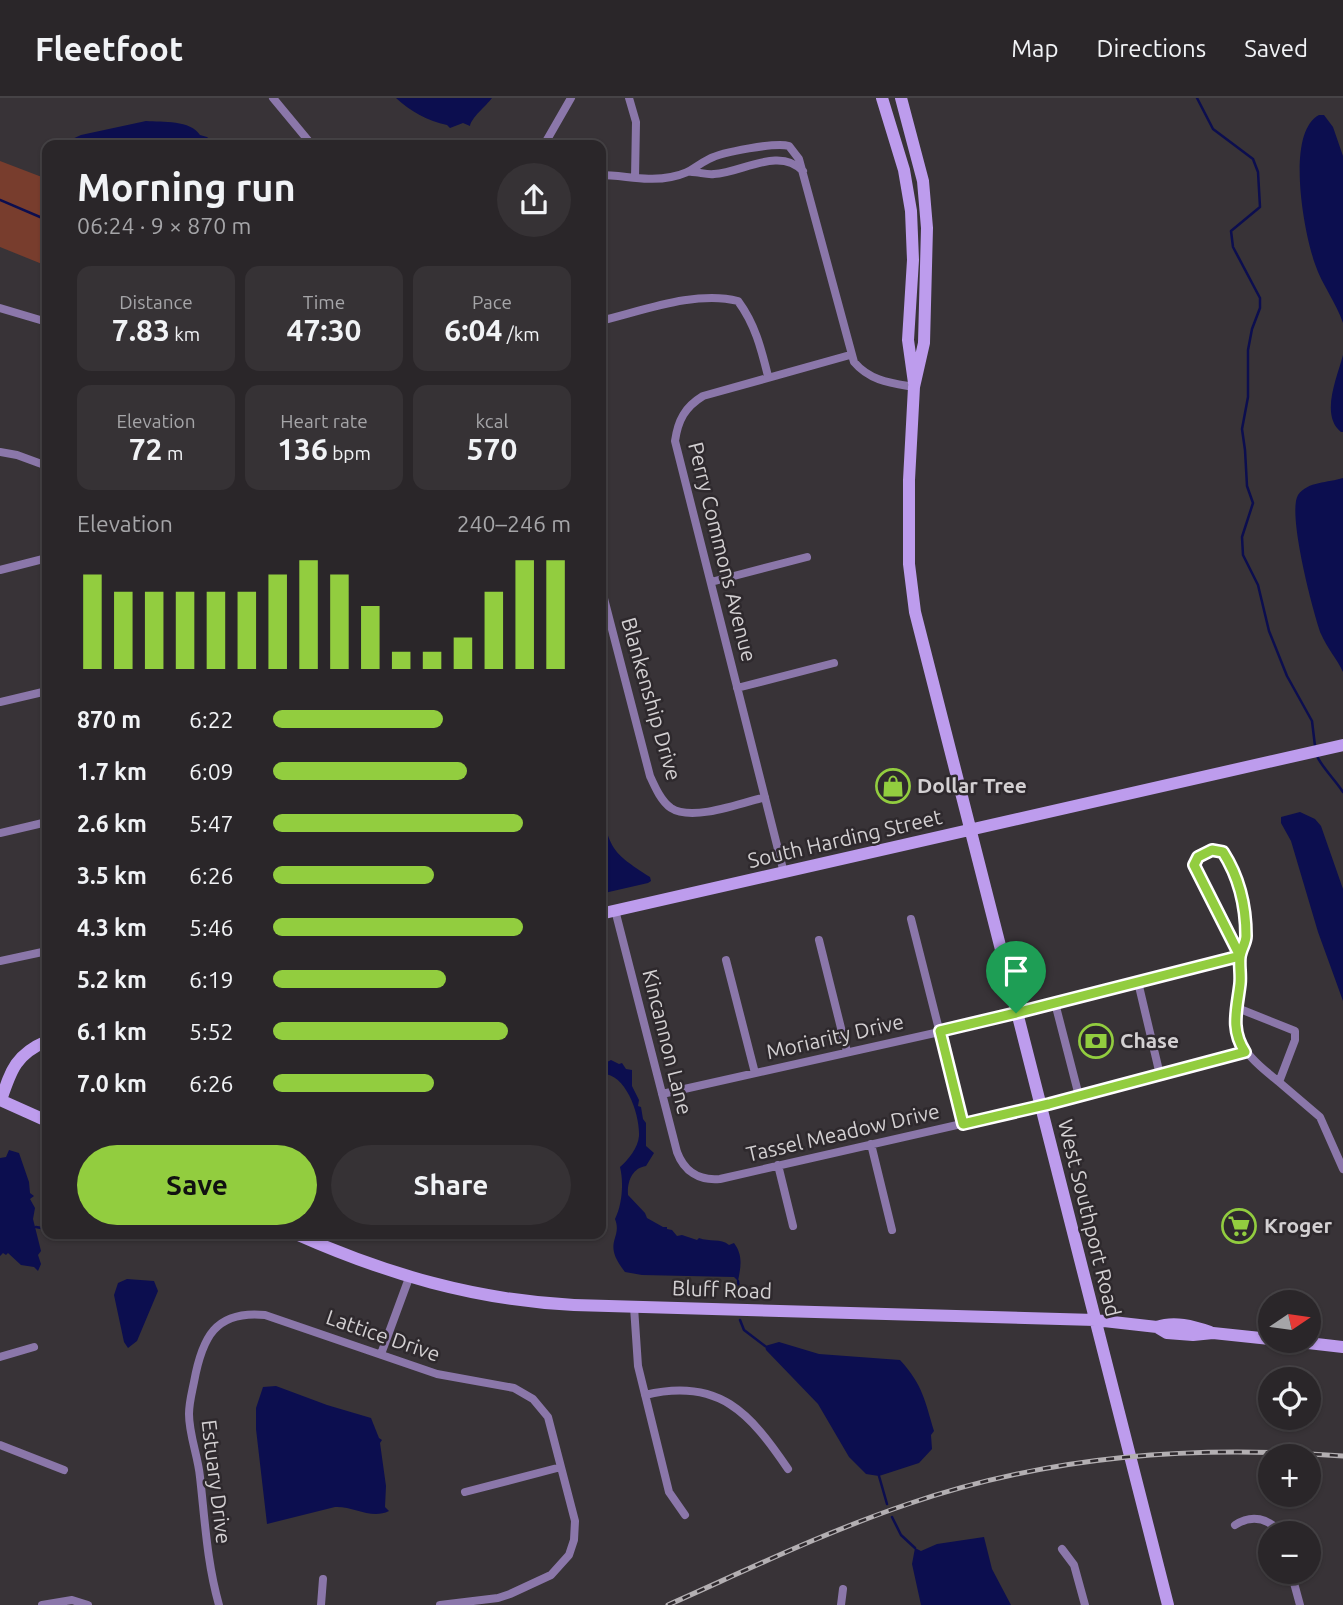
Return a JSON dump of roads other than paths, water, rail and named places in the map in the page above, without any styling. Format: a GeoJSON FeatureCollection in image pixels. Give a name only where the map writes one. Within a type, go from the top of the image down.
{"type":"FeatureCollection","features":[{"type":"Feature","properties":{"kind":"main road","name":"West Southport Road"},"geometry":{"type":"LineString","coordinates":[[882,98],[904,170],[911,211],[913,260],[908,340],[914,387]]}},
{"type":"Feature","properties":{"kind":"main road","name":"West Southport Road"},"geometry":{"type":"LineString","coordinates":[[901,98],[923,181],[927,228],[924,343],[914,387],[908,510],[911,589],[969,831],[1168,1605]]}},
{"type":"Feature","properties":{"kind":"main road","name":"South Harding Street"},"geometry":{"type":"LineString","coordinates":[[606,913],[1337,746]]}},
{"type":"Feature","properties":{"kind":"main road"},"geometry":{"type":"LineString","coordinates":[[42,1044],[26,1052],[17,1062],[0,1101],[42,1119]]}},
{"type":"Feature","properties":{"kind":"main road","name":"Bluff Road"},"geometry":{"type":"LineString","coordinates":[[311,1239],[362,1262],[409,1278],[465,1292],[523,1301],[634,1307],[1095,1320],[1157,1327],[1167,1324],[1189,1325],[1213,1333],[1258,1338]]}},
{"type":"Feature","properties":{"kind":"main road"},"geometry":{"type":"LineString","coordinates":[[1321,1344],[1343,1347]]}},
{"type":"Feature","properties":{"kind":"street"},"geometry":{"type":"LineString","coordinates":[[273,98],[309,140]]}},
{"type":"Feature","properties":{"kind":"street"},"geometry":{"type":"LineString","coordinates":[[547,140],[571,98]]}},
{"type":"Feature","properties":{"kind":"street"},"geometry":{"type":"LineString","coordinates":[[629,98],[636,122],[635,178]]}},
{"type":"Feature","properties":{"kind":"street"},"geometry":{"type":"LineString","coordinates":[[692,172],[710,158],[778,144],[793,150],[803,171],[850,355],[859,368],[876,379],[914,387]]}},
{"type":"Feature","properties":{"kind":"street"},"geometry":{"type":"LineString","coordinates":[[606,176],[655,180],[692,172],[714,174],[780,160],[792,162],[803,171]]}},
{"type":"Feature","properties":{"kind":"street"},"geometry":{"type":"LineString","coordinates":[[606,320],[698,298],[738,300],[758,337],[768,376]]}},
{"type":"Feature","properties":{"kind":"street"},"geometry":{"type":"LineString","coordinates":[[0,307],[42,320]]}},
{"type":"Feature","properties":{"kind":"street","name":"Perry Commons Avenue"},"geometry":{"type":"LineString","coordinates":[[784,873],[675,441],[684,412],[703,396],[850,355]]}},
{"type":"Feature","properties":{"kind":"street"},"geometry":{"type":"LineString","coordinates":[[0,452],[42,464]]}},
{"type":"Feature","properties":{"kind":"street"},"geometry":{"type":"LineString","coordinates":[[711,582],[807,557]]}},
{"type":"Feature","properties":{"kind":"street"},"geometry":{"type":"LineString","coordinates":[[0,570],[42,559]]}},
{"type":"Feature","properties":{"kind":"street","name":"Blankenship Drive"},"geometry":{"type":"LineString","coordinates":[[606,606],[650,776],[663,801],[673,810],[702,812],[765,797]]}},
{"type":"Feature","properties":{"kind":"street"},"geometry":{"type":"LineString","coordinates":[[737,688],[834,663]]}},
{"type":"Feature","properties":{"kind":"street"},"geometry":{"type":"LineString","coordinates":[[0,702],[42,692]]}},
{"type":"Feature","properties":{"kind":"street"},"geometry":{"type":"LineString","coordinates":[[0,833],[42,823]]}},
{"type":"Feature","properties":{"kind":"street"},"geometry":{"type":"LineString","coordinates":[[1240,956],[1195,870],[1194,863],[1198,857],[1213,849],[1224,855],[1241,892],[1246,935],[1240,956],[1235,1030],[1245,1052],[1318,1113],[1343,1169]]}},
{"type":"Feature","properties":{"kind":"street","name":"Kincannon Lane"},"geometry":{"type":"LineString","coordinates":[[615,911],[678,1156],[685,1168],[695,1175]]}},
{"type":"Feature","properties":{"kind":"street"},"geometry":{"type":"LineString","coordinates":[[911,919],[963,1124]]}},
{"type":"Feature","properties":{"kind":"street"},"geometry":{"type":"LineString","coordinates":[[819,940],[847,1052]]}},
{"type":"Feature","properties":{"kind":"street"},"geometry":{"type":"LineString","coordinates":[[2,961],[42,952]]}},
{"type":"Feature","properties":{"kind":"street","name":"Moriarity Drive"},"geometry":{"type":"LineString","coordinates":[[662,1094],[1016,1013],[1240,956]]}},
{"type":"Feature","properties":{"kind":"street"},"geometry":{"type":"LineString","coordinates":[[726,960],[755,1073]]}},
{"type":"Feature","properties":{"kind":"street"},"geometry":{"type":"LineString","coordinates":[[1138,982],[1160,1075]]}},
{"type":"Feature","properties":{"kind":"street"},"geometry":{"type":"LineString","coordinates":[[1055,1003],[1079,1096]]}},
{"type":"Feature","properties":{"kind":"street"},"geometry":{"type":"LineString","coordinates":[[1235,1007],[1295,1031],[1295,1040],[1279,1082]]}},
{"type":"Feature","properties":{"kind":"street","name":"Tassel Meadow Drive"},"geometry":{"type":"LineString","coordinates":[[695,1175],[716,1179],[778,1166],[1040,1106],[1245,1052]]}},
{"type":"Feature","properties":{"kind":"street"},"geometry":{"type":"LineString","coordinates":[[871,1144],[892,1230]]}},
{"type":"Feature","properties":{"kind":"street"},"geometry":{"type":"LineString","coordinates":[[778,1166],[793,1226]]}},
{"type":"Feature","properties":{"kind":"street"},"geometry":{"type":"LineString","coordinates":[[381,1354],[409,1278]]}},
{"type":"Feature","properties":{"kind":"street"},"geometry":{"type":"LineString","coordinates":[[634,1307],[638,1366],[645,1395],[669,1492],[685,1515]]}},
{"type":"Feature","properties":{"kind":"street","name":"Lattice Drive"},"geometry":{"type":"LineString","coordinates":[[217,1327],[232,1317],[248,1313],[265,1315],[441,1375],[511,1387],[524,1392],[538,1403],[550,1424],[561,1467]]}},
{"type":"Feature","properties":{"kind":"street","name":"Estuary Drive"},"geometry":{"type":"LineString","coordinates":[[217,1327],[204,1342],[199,1354],[189,1414],[199,1469],[207,1555],[219,1605]]}},
{"type":"Feature","properties":{"kind":"street"},"geometry":{"type":"LineString","coordinates":[[0,1357],[34,1347]]}},
{"type":"Feature","properties":{"kind":"street"},"geometry":{"type":"LineString","coordinates":[[645,1395],[682,1390],[708,1395],[731,1405],[758,1426],[788,1469]]}},
{"type":"Feature","properties":{"kind":"street"},"geometry":{"type":"LineString","coordinates":[[0,1445],[64,1470]]}},
{"type":"Feature","properties":{"kind":"street"},"geometry":{"type":"LineString","coordinates":[[440,1605],[493,1599],[551,1575],[569,1555],[574,1540],[575,1521],[561,1467],[465,1492]]}},
{"type":"Feature","properties":{"kind":"street"},"geometry":{"type":"LineString","coordinates":[[1235,1525],[1258,1518],[1266,1521]]}},
{"type":"Feature","properties":{"kind":"street"},"geometry":{"type":"LineString","coordinates":[[1062,1549],[1074,1565],[1085,1605]]}},
{"type":"Feature","properties":{"kind":"street"},"geometry":{"type":"LineString","coordinates":[[321,1605],[323,1579]]}},
{"type":"Feature","properties":{"kind":"street"},"geometry":{"type":"LineString","coordinates":[[1295,1584],[1300,1605]]}},
{"type":"Feature","properties":{"kind":"street"},"geometry":{"type":"LineString","coordinates":[[841,1605],[844,1589]]}},
{"type":"Feature","properties":{"kind":"street"},"geometry":{"type":"LineString","coordinates":[[42,1605],[74,1600],[88,1605]]}},
{"type":"Feature","properties":{"kind":"waterway"},"geometry":{"type":"LineString","coordinates":[[1197,98],[1213,129],[1253,159],[1258,172],[1260,207],[1231,231],[1233,247],[1260,298],[1260,308],[1248,350],[1248,397],[1242,429],[1247,486],[1253,503],[1242,537],[1243,555],[1258,585],[1269,631],[1287,676],[1312,721],[1315,746]]}},
{"type":"Feature","properties":{"kind":"waterway"},"geometry":{"type":"LineString","coordinates":[[0,200],[42,218]]}},
{"type":"Feature","properties":{"kind":"waterway"},"geometry":{"type":"LineString","coordinates":[[1317,756],[1343,792]]}},
{"type":"Feature","properties":{"kind":"waterway"},"geometry":{"type":"LineString","coordinates":[[36,1227],[42,1228]]}},
{"type":"Feature","properties":{"kind":"waterway"},"geometry":{"type":"LineString","coordinates":[[738,1281],[740,1299]]}},
{"type":"Feature","properties":{"kind":"waterway"},"geometry":{"type":"LineString","coordinates":[[740,1320],[744,1330],[765,1346]]}},
{"type":"Feature","properties":{"kind":"waterway"},"geometry":{"type":"LineString","coordinates":[[879,1476],[887,1504]]}},
{"type":"Feature","properties":{"kind":"waterway"},"geometry":{"type":"LineString","coordinates":[[892,1517],[901,1535],[915,1548]]}},
{"type":"Feature","properties":{"kind":"railway"},"geometry":{"type":"LineString","coordinates":[[668,1605],[877,1515],[962,1487],[1015,1474],[1069,1464],[1177,1453],[1343,1456]]}},
{"type":"Feature","properties":{"kind":"place","name":"Dollar Tree"},"geometry":{"type":"Point","coordinates":[893,786]}},
{"type":"Feature","properties":{"kind":"place","name":"Chase"},"geometry":{"type":"Point","coordinates":[1096,1041]}},
{"type":"Feature","properties":{"kind":"place","name":"Kroger"},"geometry":{"type":"Point","coordinates":[1239,1226]}}]}
